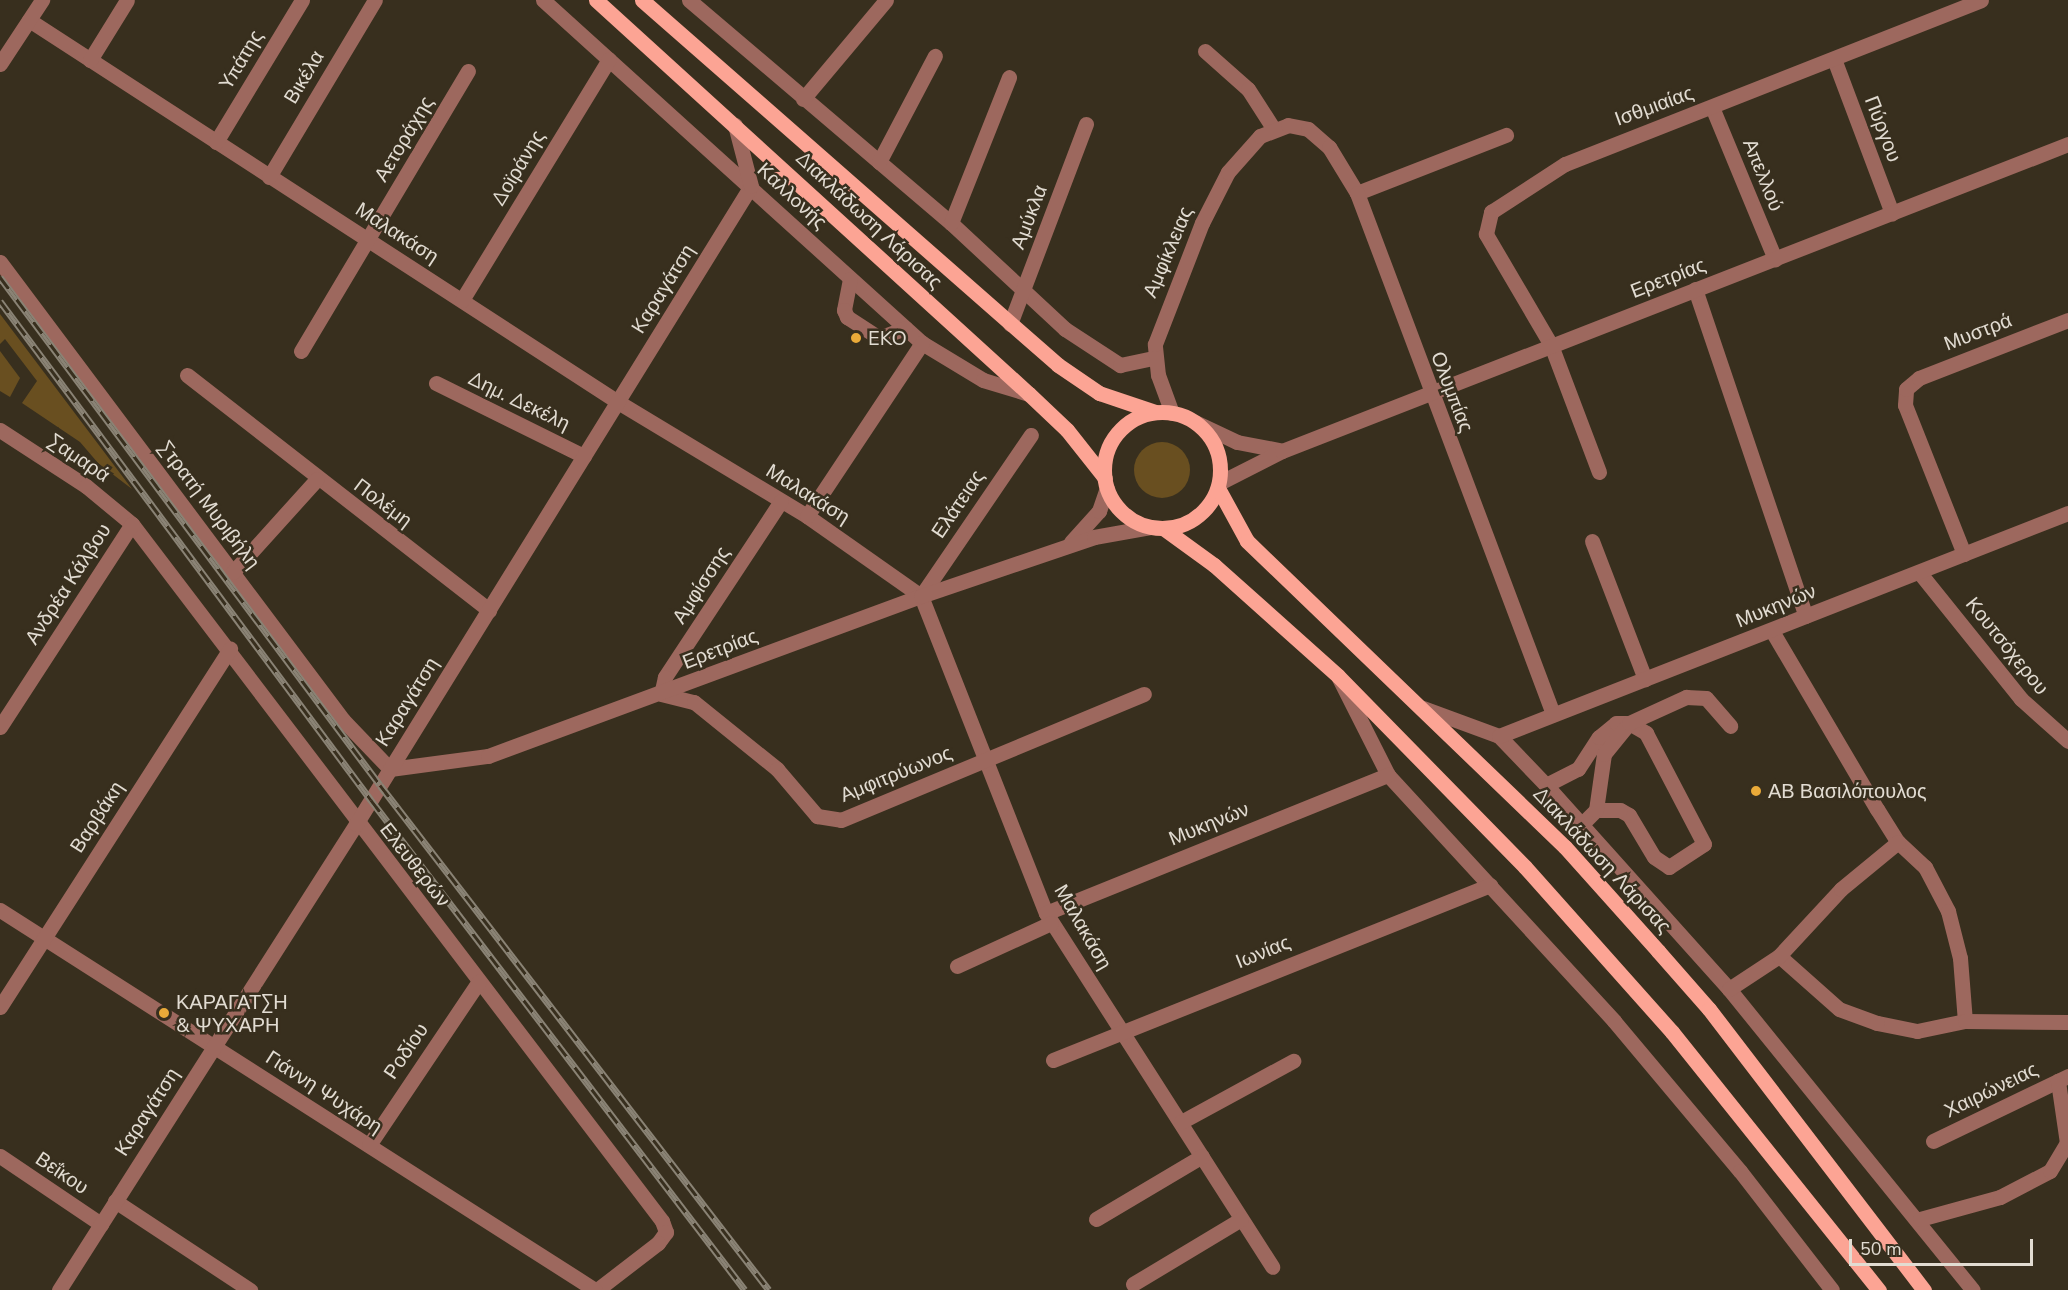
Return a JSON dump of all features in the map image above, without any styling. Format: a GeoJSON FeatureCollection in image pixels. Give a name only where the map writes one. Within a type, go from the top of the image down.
{"type":"FeatureCollection","features":[{"type":"Feature","properties":{"kind":"main road","name":"Διακλάδωση Λάρισας"},"geometry":{"type":"LineString","coordinates":[[596,0],[1029,394],[1067,430],[1106,483]]}},
{"type":"Feature","properties":{"kind":"main road","name":"Διακλάδωση Λάρισας"},"geometry":{"type":"LineString","coordinates":[[642,0],[1010,324],[1081,382],[1155,412]]}},
{"type":"Feature","properties":{"kind":"main road"},"geometry":{"type":"LineString","coordinates":[[1157,528],[1197,517],[1218,486],[1217,450],[1197,423],[1172,413],[1155,412],[1138,418],[1117,435],[1105,460],[1106,483],[1123,514],[1157,528],[1214,565],[1338,676],[1597,945],[1746,1120],[1879,1290]]}},
{"type":"Feature","properties":{"kind":"main road","name":"Διακλάδωση Λάρισας"},"geometry":{"type":"LineString","coordinates":[[1218,486],[1247,541],[1565,847],[1709,1009],[1924,1290]]}},
{"type":"Feature","properties":{"kind":"street"},"geometry":{"type":"LineString","coordinates":[[0,64],[42,0]]}},
{"type":"Feature","properties":{"kind":"street"},"geometry":{"type":"LineString","coordinates":[[90,60],[127,0]]}},
{"type":"Feature","properties":{"kind":"street","name":"Υπάτης"},"geometry":{"type":"LineString","coordinates":[[216,142],[302,0]]}},
{"type":"Feature","properties":{"kind":"street","name":"Βικέλα"},"geometry":{"type":"LineString","coordinates":[[269,177],[375,0]]}},
{"type":"Feature","properties":{"kind":"street","name":"Καλλoνής"},"geometry":{"type":"LineString","coordinates":[[543,0],[922,343],[983,380],[1029,394]]}},
{"type":"Feature","properties":{"kind":"street"},"geometry":{"type":"LineString","coordinates":[[803,99],[886,0]]}},
{"type":"Feature","properties":{"kind":"street","name":"Ισθμιαίας"},"geometry":{"type":"LineString","coordinates":[[1599,472],[1551,345],[1486,234],[1491,212],[1565,164],[1981,0]]}},
{"type":"Feature","properties":{"kind":"street"},"geometry":{"type":"LineString","coordinates":[[688,2],[951,223],[1022,292],[1065,329],[1114,362],[1135,365],[1154,358],[1172,413]]}},
{"type":"Feature","properties":{"kind":"street","name":"Μαλακάση"},"geometry":{"type":"LineString","coordinates":[[29,20],[618,402],[807,516],[921,596],[1049,918],[1272,1267]]}},
{"type":"Feature","properties":{"kind":"street"},"geometry":{"type":"LineString","coordinates":[[1205,51],[1248,89],[1274,128]]}},
{"type":"Feature","properties":{"kind":"street"},"geometry":{"type":"LineString","coordinates":[[879,162],[935,56]]}},
{"type":"Feature","properties":{"kind":"street","name":"Δοϊράνης"},"geometry":{"type":"LineString","coordinates":[[462,300],[609,59]]}},
{"type":"Feature","properties":{"kind":"street","name":"Πύργου"},"geometry":{"type":"LineString","coordinates":[[1834,59],[1892,213]]}},
{"type":"Feature","properties":{"kind":"street","name":"Αετοράχης"},"geometry":{"type":"LineString","coordinates":[[301,351],[468,71]]}},
{"type":"Feature","properties":{"kind":"street"},"geometry":{"type":"LineString","coordinates":[[951,223],[1009,77]]}},
{"type":"Feature","properties":{"kind":"street","name":"Απελλού"},"geometry":{"type":"LineString","coordinates":[[1712,107],[1775,259]]}},
{"type":"Feature","properties":{"kind":"street","name":"Αμύκλα"},"geometry":{"type":"LineString","coordinates":[[1010,324],[1086,124]]}},
{"type":"Feature","properties":{"kind":"street"},"geometry":{"type":"LineString","coordinates":[[735,125],[751,186]]}},
{"type":"Feature","properties":{"kind":"street","name":"Ολυμπίας"},"geometry":{"type":"LineString","coordinates":[[1274,128],[1301,126],[1320,138],[1357,193],[1430,393],[1553,714]]}},
{"type":"Feature","properties":{"kind":"street","name":"Αμφίκλειας"},"geometry":{"type":"LineString","coordinates":[[1154,358],[1167,303],[1219,188],[1248,147],[1274,128]]}},
{"type":"Feature","properties":{"kind":"street"},"geometry":{"type":"LineString","coordinates":[[1357,193],[1506,135]]}},
{"type":"Feature","properties":{"kind":"street","name":"Ερετρίας"},"geometry":{"type":"LineString","coordinates":[[1218,486],[1282,451],[2068,144]]}},
{"type":"Feature","properties":{"kind":"street","name":"Καραγάτση"},"geometry":{"type":"LineString","coordinates":[[59,1290],[356,824],[751,186]]}},
{"type":"Feature","properties":{"kind":"street","name":"Στρατή Μυριβήλη"},"geometry":{"type":"LineString","coordinates":[[0,262],[356,736],[390,769]]}},
{"type":"Feature","properties":{"kind":"street"},"geometry":{"type":"LineString","coordinates":[[849,279],[844,310],[847,317],[879,338],[905,328]]}},
{"type":"Feature","properties":{"kind":"street"},"geometry":{"type":"LineString","coordinates":[[1695,290],[1806,616]]}},
{"type":"Feature","properties":{"kind":"street","name":"Μυστρά"},"geometry":{"type":"LineString","coordinates":[[1964,554],[1905,405],[1906,389],[1919,378],[2068,320]]}},
{"type":"Feature","properties":{"kind":"street"},"geometry":{"type":"LineString","coordinates":[[807,516],[922,343]]}},
{"type":"Feature","properties":{"kind":"street","name":"Πολέμη"},"geometry":{"type":"LineString","coordinates":[[187,375],[255,427],[317,479],[489,610]]}},
{"type":"Feature","properties":{"kind":"street","name":"Δημ. Δεκέλη"},"geometry":{"type":"LineString","coordinates":[[436,383],[584,456]]}},
{"type":"Feature","properties":{"kind":"street"},"geometry":{"type":"LineString","coordinates":[[1197,423],[1237,442],[1282,451]]}},
{"type":"Feature","properties":{"kind":"street","name":"Σαμαρά"},"geometry":{"type":"LineString","coordinates":[[0,430],[86,486],[132,524]]}},
{"type":"Feature","properties":{"kind":"street","name":"Ελάτειας"},"geometry":{"type":"LineString","coordinates":[[921,596],[1031,435]]}},
{"type":"Feature","properties":{"kind":"street"},"geometry":{"type":"LineString","coordinates":[[233,572],[317,479]]}},
{"type":"Feature","properties":{"kind":"street","name":"Ερετρίας"},"geometry":{"type":"LineString","coordinates":[[1061,548],[1088,527],[1106,483]]}},
{"type":"Feature","properties":{"kind":"street","name":"Αμφίσσης"},"geometry":{"type":"LineString","coordinates":[[661,694],[665,677],[781,501]]}},
{"type":"Feature","properties":{"kind":"street","name":"Μυκηνών"},"geometry":{"type":"LineString","coordinates":[[1499,736],[1772,631],[2068,513]]}},
{"type":"Feature","properties":{"kind":"street","name":"Ελευθερών"},"geometry":{"type":"LineString","coordinates":[[132,524],[230,649],[356,824],[478,981],[666,1232],[596,1290]]}},
{"type":"Feature","properties":{"kind":"street","name":"Ανδρέα Κάλβου"},"geometry":{"type":"LineString","coordinates":[[0,727],[132,524]]}},
{"type":"Feature","properties":{"kind":"street","name":"Ερετρίας"},"geometry":{"type":"LineString","coordinates":[[390,769],[488,756],[661,694],[921,596],[1061,548],[1157,528]]}},
{"type":"Feature","properties":{"kind":"street"},"geometry":{"type":"LineString","coordinates":[[1592,541],[1645,680]]}},
{"type":"Feature","properties":{"kind":"street","name":"Κουτσόχερου"},"geometry":{"type":"LineString","coordinates":[[1919,572],[2020,699],[2068,741]]}},
{"type":"Feature","properties":{"kind":"street"},"geometry":{"type":"LineString","coordinates":[[1772,631],[1899,842],[1925,867],[1948,910],[1960,958],[1965,1021]]}},
{"type":"Feature","properties":{"kind":"street","name":"Βαρβάκη"},"geometry":{"type":"LineString","coordinates":[[0,1007],[230,649]]}},
{"type":"Feature","properties":{"kind":"street"},"geometry":{"type":"LineString","coordinates":[[1338,676],[1388,775],[1679,1096],[1832,1290]]}},
{"type":"Feature","properties":{"kind":"street","name":"Αμφιτρύωνος"},"geometry":{"type":"LineString","coordinates":[[661,694],[694,702],[777,769],[817,816],[841,820],[1144,694]]}},
{"type":"Feature","properties":{"kind":"street"},"geometry":{"type":"LineString","coordinates":[[1546,785],[1578,769],[1599,737],[1616,723],[1629,723],[1686,697],[1706,698],[1730,726]]}},
{"type":"Feature","properties":{"kind":"street"},"geometry":{"type":"LineString","coordinates":[[1423,708],[1499,736],[1546,785],[1729,989],[1920,1220],[1973,1290]]}},
{"type":"Feature","properties":{"kind":"street"},"geometry":{"type":"LineString","coordinates":[[1596,810],[1629,815],[1661,865],[1669,867],[1704,844],[1646,733],[1629,723]]}},
{"type":"Feature","properties":{"kind":"street"},"geometry":{"type":"LineString","coordinates":[[1582,824],[1596,810],[1604,754],[1629,723]]}},
{"type":"Feature","properties":{"kind":"street","name":"Μυκηνών"},"geometry":{"type":"LineString","coordinates":[[957,966],[1049,918],[1388,775]]}},
{"type":"Feature","properties":{"kind":"street"},"geometry":{"type":"LineString","coordinates":[[1729,989],[1779,956],[1840,889],[1899,842]]}},
{"type":"Feature","properties":{"kind":"street","name":"Ιωνίας"},"geometry":{"type":"LineString","coordinates":[[1053,1060],[1490,885]]}},
{"type":"Feature","properties":{"kind":"street","name":"Γιάννη Ψυχάρη"},"geometry":{"type":"LineString","coordinates":[[0,910],[596,1290]]}},
{"type":"Feature","properties":{"kind":"street"},"geometry":{"type":"LineString","coordinates":[[1779,956],[1839,1009],[1877,1023],[1917,1031],[1965,1021],[2068,1022]]}},
{"type":"Feature","properties":{"kind":"street","name":"Ροδίου"},"geometry":{"type":"LineString","coordinates":[[369,1145],[478,981]]}},
{"type":"Feature","properties":{"kind":"street"},"geometry":{"type":"LineString","coordinates":[[1181,1122],[1293,1061]]}},
{"type":"Feature","properties":{"kind":"street"},"geometry":{"type":"LineString","coordinates":[[1920,1220],[2000,1197],[2050,1171],[2067,1143],[2063,1078]]}},
{"type":"Feature","properties":{"kind":"street","name":"Χαιρώνειας"},"geometry":{"type":"LineString","coordinates":[[1933,1141],[2063,1078]]}},
{"type":"Feature","properties":{"kind":"street"},"geometry":{"type":"LineString","coordinates":[[1095,1219],[1202,1155]]}},
{"type":"Feature","properties":{"kind":"street","name":"Βεΐκου"},"geometry":{"type":"LineString","coordinates":[[0,1156],[101,1224]]}},
{"type":"Feature","properties":{"kind":"street"},"geometry":{"type":"LineString","coordinates":[[115,1201],[250,1290]]}},
{"type":"Feature","properties":{"kind":"street"},"geometry":{"type":"LineString","coordinates":[[1133,1284],[1241,1219]]}},
{"type":"Feature","properties":{"kind":"shaded area"},"geometry":{"type":"Polygon","coordinates":[[[0,314],[132,489],[98,463],[80,442],[22,403],[37,381],[5,339],[0,344],[0,314]]]}},
{"type":"Feature","properties":{"kind":"shaded area"},"geometry":{"type":"Polygon","coordinates":[[[0,351],[20,378],[10,397],[0,391],[0,351]]]}},
{"type":"Feature","properties":{"kind":"shaded area"},"geometry":{"type":"Polygon","coordinates":[[[1162,442],[1177,447],[1185,455],[1190,470],[1185,485],[1177,493],[1162,498],[1147,493],[1139,485],[1134,470],[1139,455],[1147,447],[1162,442]]]}},
{"type":"Feature","properties":{"kind":"railway"},"geometry":{"type":"LineString","coordinates":[[0,277],[380,785],[769,1290]]}},
{"type":"Feature","properties":{"kind":"railway"},"geometry":{"type":"LineString","coordinates":[[0,301],[371,800],[745,1290]]}},
{"type":"Feature","properties":{"kind":"place","name":"EKO"},"geometry":{"type":"Point","coordinates":[856,338]}},
{"type":"Feature","properties":{"kind":"place","name":"ΑΒ Βασιλόπουλος"},"geometry":{"type":"Point","coordinates":[1756,791]}},
{"type":"Feature","properties":{"kind":"place","name":"ΚΑΡΑΓΑΤΣΗ & ΨΥΧΑΡΗ"},"geometry":{"type":"Point","coordinates":[164,1013]}}]}
